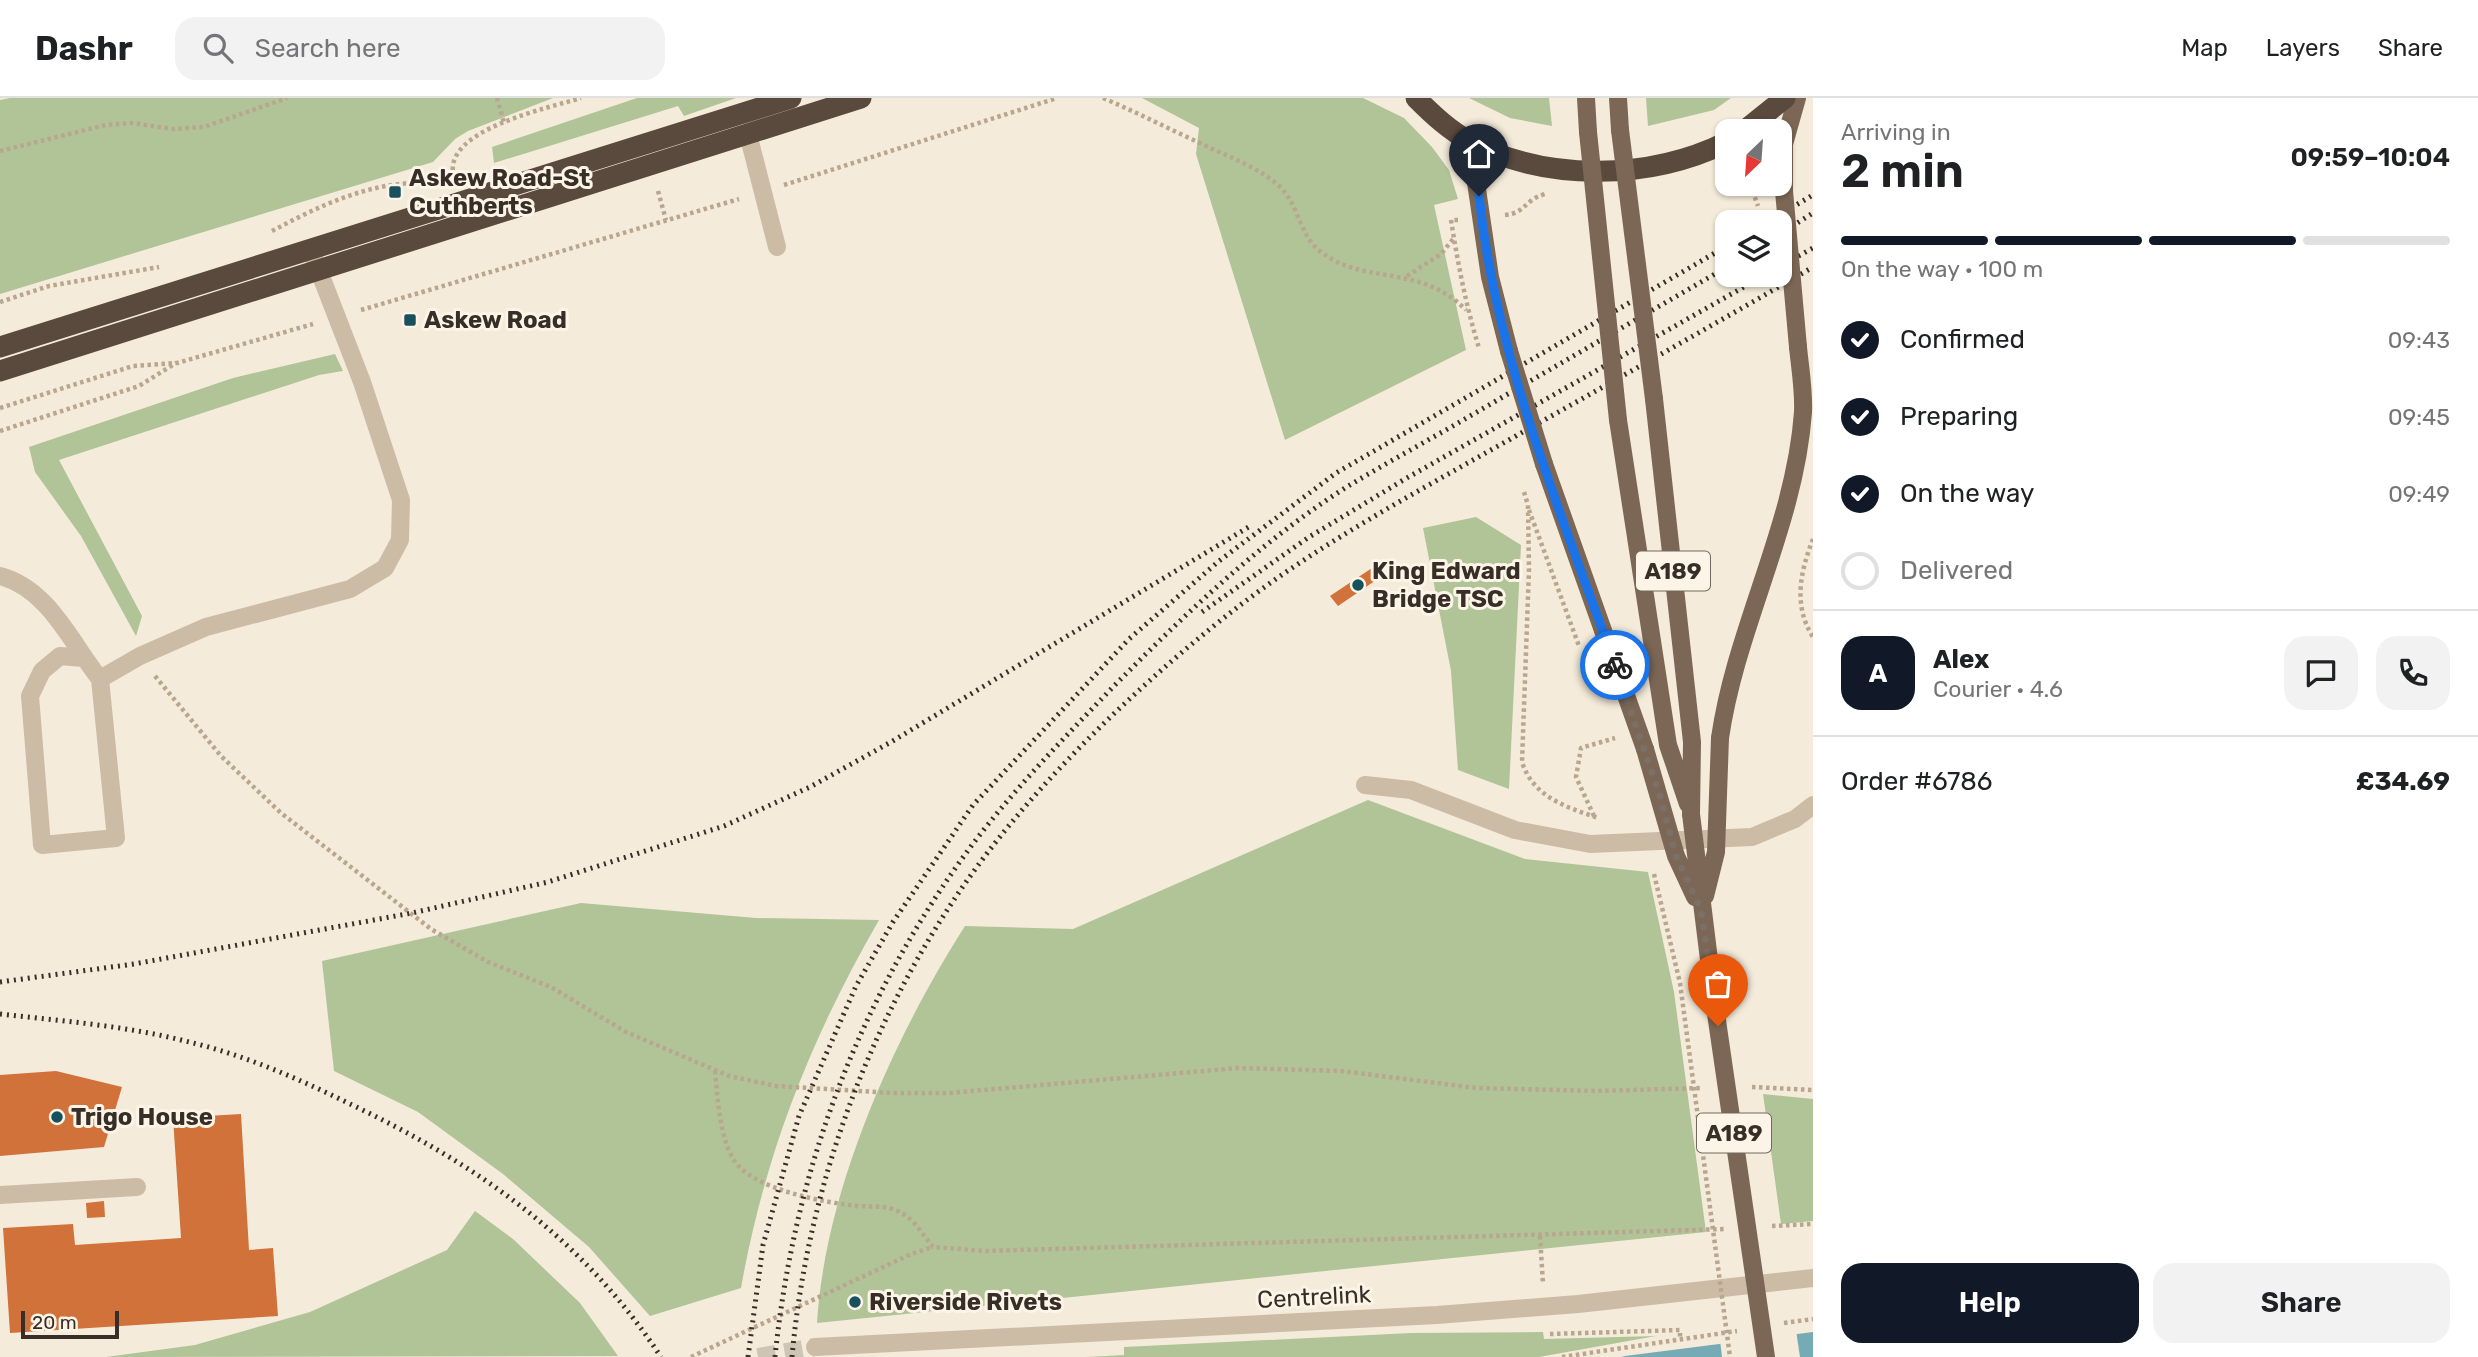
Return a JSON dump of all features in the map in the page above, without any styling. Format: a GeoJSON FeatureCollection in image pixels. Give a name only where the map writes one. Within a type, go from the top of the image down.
{"type":"FeatureCollection","features":[{"type":"Feature","properties":{"kind":"highway"},"geometry":{"type":"LineString","coordinates":[[0,347],[791,98]]}},
{"type":"Feature","properties":{"kind":"highway"},"geometry":{"type":"LineString","coordinates":[[0,371],[861,98]]}},
{"type":"Feature","properties":{"kind":"highway"},"geometry":{"type":"LineString","coordinates":[[1416,98],[1440,122],[1470,142],[1507,158],[1541,166],[1609,171],[1656,166],[1715,146]]}},
{"type":"Feature","properties":{"kind":"highway"},"geometry":{"type":"LineString","coordinates":[[1759,119],[1785,98]]}},
{"type":"Feature","properties":{"kind":"main road","name":"A189"},"geometry":{"type":"LineString","coordinates":[[1586,98],[1618,420],[1668,745],[1691,814]]}},
{"type":"Feature","properties":{"kind":"main road","name":"A189"},"geometry":{"type":"LineString","coordinates":[[1618,98],[1692,742],[1691,814],[1701,910],[1766,1357]]}},
{"type":"Feature","properties":{"kind":"main road"},"geometry":{"type":"LineString","coordinates":[[1701,910],[1716,852],[1720,738],[1729,683],[1783,514],[1803,412],[1784,191],[1784,144],[1797,98]]}},
{"type":"Feature","properties":{"kind":"main road"},"geometry":{"type":"LineString","coordinates":[[1470,142],[1490,277],[1509,351],[1544,464],[1645,749],[1676,856],[1701,910]]}},
{"type":"Feature","properties":{"kind":"street"},"geometry":{"type":"LineString","coordinates":[[748,134],[777,247]]}},
{"type":"Feature","properties":{"kind":"street"},"geometry":{"type":"LineString","coordinates":[[100,679],[140,656],[206,627],[350,589],[385,568],[400,540],[401,500],[337,317],[310,249]]}},
{"type":"Feature","properties":{"kind":"street"},"geometry":{"type":"LineString","coordinates":[[0,576],[11,579],[52,610],[83,659],[100,679],[116,838],[42,845],[30,696],[42,671],[60,656],[83,659]]}},
{"type":"Feature","properties":{"kind":"street"},"geometry":{"type":"LineString","coordinates":[[1365,785],[1411,790],[1515,830],[1590,844],[1693,842],[1752,837],[1795,819],[1813,805]]}},
{"type":"Feature","properties":{"kind":"street"},"geometry":{"type":"LineString","coordinates":[[0,1195],[137,1187]]}},
{"type":"Feature","properties":{"kind":"street","name":"Centrelink"},"geometry":{"type":"LineString","coordinates":[[815,1347],[1437,1315],[1578,1304],[1813,1278]]}},
{"type":"Feature","properties":{"kind":"path"},"geometry":{"type":"LineString","coordinates":[[0,151],[106,125],[131,123],[174,129],[204,127],[287,98]]}},
{"type":"Feature","properties":{"kind":"path"},"geometry":{"type":"LineString","coordinates":[[497,98],[504,123]]}},
{"type":"Feature","properties":{"kind":"path"},"geometry":{"type":"LineString","coordinates":[[456,184],[452,170],[454,158],[460,148],[484,131],[579,98]]}},
{"type":"Feature","properties":{"kind":"path"},"geometry":{"type":"LineString","coordinates":[[0,408],[133,366],[177,363],[337,317],[763,192],[1057,98]]}},
{"type":"Feature","properties":{"kind":"path"},"geometry":{"type":"LineString","coordinates":[[1103,98],[1262,174],[1287,194],[1309,240],[1320,252],[1353,267],[1406,277],[1447,293],[1467,310]]}},
{"type":"Feature","properties":{"kind":"path"},"geometry":{"type":"LineString","coordinates":[[267,233],[323,203],[404,182],[430,183]]}},
{"type":"Feature","properties":{"kind":"path"},"geometry":{"type":"LineString","coordinates":[[1482,354],[1467,310],[1451,220],[1519,214],[1534,197],[1549,193]]}},
{"type":"Feature","properties":{"kind":"path"},"geometry":{"type":"LineString","coordinates":[[1754,196],[1758,206]]}},
{"type":"Feature","properties":{"kind":"path"},"geometry":{"type":"LineString","coordinates":[[1406,277],[1423,268],[1454,238]]}},
{"type":"Feature","properties":{"kind":"path"},"geometry":{"type":"LineString","coordinates":[[0,302],[49,286],[168,266]]}},
{"type":"Feature","properties":{"kind":"path"},"geometry":{"type":"LineString","coordinates":[[0,431],[139,386],[177,363]]}},
{"type":"Feature","properties":{"kind":"path"},"geometry":{"type":"LineString","coordinates":[[1522,485],[1528,505],[1522,762],[1530,781],[1539,791],[1553,800],[1609,821]]}},
{"type":"Feature","properties":{"kind":"path"},"geometry":{"type":"LineString","coordinates":[[1813,539],[1802,571],[1800,600],[1802,617],[1813,637]]}},
{"type":"Feature","properties":{"kind":"path"},"geometry":{"type":"LineString","coordinates":[[140,656],[192,724],[281,813],[432,929],[488,962],[551,988],[626,1032],[715,1070],[776,1086],[893,1093],[976,1091],[1238,1068],[1342,1071],[1476,1088],[1597,1091],[1714,1088]]}},
{"type":"Feature","properties":{"kind":"path"},"geometry":{"type":"LineString","coordinates":[[1595,817],[1576,777],[1581,748],[1619,737]]}},
{"type":"Feature","properties":{"kind":"path"},"geometry":{"type":"LineString","coordinates":[[1653,867],[1680,984],[1730,1357]]}},
{"type":"Feature","properties":{"kind":"path"},"geometry":{"type":"LineString","coordinates":[[715,1070],[726,1143],[740,1169],[751,1177],[797,1194],[830,1202],[881,1206],[898,1211],[911,1219],[933,1247]]}},
{"type":"Feature","properties":{"kind":"path"},"geometry":{"type":"LineString","coordinates":[[1740,1087],[1779,1086],[1813,1090]]}},
{"type":"Feature","properties":{"kind":"path"},"geometry":{"type":"LineString","coordinates":[[1760,1227],[1813,1224]]}},
{"type":"Feature","properties":{"kind":"path"},"geometry":{"type":"LineString","coordinates":[[691,1357],[911,1254],[933,1247],[986,1251],[1733,1228]]}},
{"type":"Feature","properties":{"kind":"path"},"geometry":{"type":"LineString","coordinates":[[1773,1325],[1813,1319]]}},
{"type":"Feature","properties":{"kind":"path"},"geometry":{"type":"LineString","coordinates":[[1562,1357],[1747,1329]]}},
{"type":"Feature","properties":{"kind":"green space"},"geometry":{"type":"Polygon","coordinates":[[[553,98],[468,131],[455,139],[433,162],[0,294],[0,100],[553,98]]]}},
{"type":"Feature","properties":{"kind":"green space"},"geometry":{"type":"Polygon","coordinates":[[[637,98],[736,98],[684,116],[678,106],[494,163],[492,147],[637,98]]]}},
{"type":"Feature","properties":{"kind":"green space"},"geometry":{"type":"Polygon","coordinates":[[[1142,98],[1363,98],[1404,118],[1432,147],[1449,170],[1458,199],[1434,205],[1466,350],[1285,440],[1196,154],[1199,128],[1142,98]]]}},
{"type":"Feature","properties":{"kind":"green space"},"geometry":{"type":"Polygon","coordinates":[[[1469,98],[1549,98],[1552,126],[1510,118],[1469,98]]]}},
{"type":"Feature","properties":{"kind":"green space"},"geometry":{"type":"Polygon","coordinates":[[[1646,98],[1731,98],[1714,110],[1648,126],[1646,98]]]}},
{"type":"Feature","properties":{"kind":"green space"},"geometry":{"type":"Polygon","coordinates":[[[335,354],[343,371],[319,375],[59,460],[142,616],[136,636],[81,536],[35,472],[29,447],[233,378],[335,354]]]}},
{"type":"Feature","properties":{"kind":"green space"},"geometry":{"type":"Polygon","coordinates":[[[1476,517],[1521,545],[1509,789],[1458,770],[1451,671],[1423,528],[1476,517]]]}},
{"type":"Feature","properties":{"kind":"green space"},"geometry":{"type":"Polygon","coordinates":[[[1368,800],[1525,859],[1648,872],[1674,992],[1706,1232],[817,1323],[823,1272],[834,1220],[867,1116],[913,1016],[965,926],[1073,929],[1368,800]]]}},
{"type":"Feature","properties":{"kind":"green space"},"geometry":{"type":"Polygon","coordinates":[[[581,903],[756,918],[879,920],[832,1008],[777,1143],[751,1238],[741,1288],[650,1316],[589,1247],[503,1174],[418,1112],[334,1071],[322,961],[581,903]]]}},
{"type":"Feature","properties":{"kind":"green space"},"geometry":{"type":"Polygon","coordinates":[[[1763,1094],[1813,1099],[1813,1221],[1781,1224],[1763,1094]]]}},
{"type":"Feature","properties":{"kind":"green space"},"geometry":{"type":"Polygon","coordinates":[[[475,1211],[513,1239],[580,1303],[618,1356],[106,1357],[195,1345],[310,1312],[447,1250],[475,1211]]]}},
{"type":"Feature","properties":{"kind":"green space"},"geometry":{"type":"Polygon","coordinates":[[[1543,1332],[1544,1339],[1656,1336],[1539,1357],[1086,1357],[1124,1355],[1124,1347],[1411,1333],[1543,1332]]]}},
{"type":"Feature","properties":{"kind":"water"},"geometry":{"type":"Polygon","coordinates":[[[1813,1332],[1813,1357],[1621,1357],[1625,1356],[1813,1332]]]}},
{"type":"Feature","properties":{"kind":"pier"},"geometry":{"type":"Polygon","coordinates":[[[1796,1330],[1800,1357],[1722,1357],[1720,1340],[1796,1330]]]}},
{"type":"Feature","properties":{"kind":"building","name":"King Edward Bridge TSC"},"geometry":{"type":"Polygon","coordinates":[[[1378,564],[1385,574],[1338,606],[1330,596],[1378,564]]]}},
{"type":"Feature","properties":{"kind":"building","name":"Trigo House"},"geometry":{"type":"Polygon","coordinates":[[[56,1071],[122,1087],[104,1147],[0,1156],[0,1075],[56,1071]]]}},
{"type":"Feature","properties":{"kind":"building"},"geometry":{"type":"Polygon","coordinates":[[[241,1114],[249,1250],[273,1248],[278,1316],[10,1333],[3,1228],[73,1224],[75,1245],[181,1238],[173,1118],[241,1114]]]}},
{"type":"Feature","properties":{"kind":"building"},"geometry":{"type":"Polygon","coordinates":[[[104,1201],[105,1217],[87,1218],[86,1203],[104,1201]]]}},
{"type":"Feature","properties":{"kind":"tunnel"},"geometry":{"type":"LineString","coordinates":[[758,1357],[815,1347]]}},
{"type":"Feature","properties":{"kind":"railway"},"geometry":{"type":"LineString","coordinates":[[1787,210],[1813,195]]}},
{"type":"Feature","properties":{"kind":"railway"},"geometry":{"type":"LineString","coordinates":[[1792,226],[1813,213]]}},
{"type":"Feature","properties":{"kind":"railway"},"geometry":{"type":"LineString","coordinates":[[1792,259],[1813,248]]}},
{"type":"Feature","properties":{"kind":"railway"},"geometry":{"type":"LineString","coordinates":[[748,1357],[763,1245],[799,1116],[856,986],[893,922],[973,805],[1129,639],[1219,561],[1336,473],[1715,253]]}},
{"type":"Feature","properties":{"kind":"railway"},"geometry":{"type":"LineString","coordinates":[[792,1357],[800,1290],[814,1224],[854,1093],[881,1030],[946,911],[985,856],[1041,788],[1106,721],[1175,658],[1243,603],[1304,560],[1400,501],[1813,267]]}},
{"type":"Feature","properties":{"kind":"railway"},"geometry":{"type":"LineString","coordinates":[[775,1357],[784,1288],[798,1219],[816,1153],[865,1024],[932,903],[972,845],[1023,783],[1168,632],[1253,556],[1313,509],[1360,479],[1715,274]]}},
{"type":"Feature","properties":{"kind":"railway"},"geometry":{"type":"LineString","coordinates":[[1202,612],[1309,537],[1405,479],[1744,287]]}},
{"type":"Feature","properties":{"kind":"railway"},"geometry":{"type":"LineString","coordinates":[[0,982],[134,964],[412,913],[548,882],[724,826],[810,787],[891,742],[1252,525]]}},
{"type":"Feature","properties":{"kind":"railway"},"geometry":{"type":"LineString","coordinates":[[0,1014],[119,1028],[210,1047],[290,1076],[395,1126],[482,1178],[561,1240],[597,1275],[661,1357]]}},
{"type":"Feature","properties":{"kind":"way so far"},"geometry":{"type":"LineString","coordinates":[[1615,665],[1645,749],[1676,856],[1701,910],[1718,1026]]}},
{"type":"Feature","properties":{"kind":"place","name":"Askew Road-St Cuthberts"},"geometry":{"type":"Point","coordinates":[395,192]}},
{"type":"Feature","properties":{"kind":"place","name":"Askew Road"},"geometry":{"type":"Point","coordinates":[410,320]}},
{"type":"Feature","properties":{"kind":"place","name":"King Edward Bridge TSC"},"geometry":{"type":"Point","coordinates":[1358,585]}},
{"type":"Feature","properties":{"kind":"place","name":"Trigo House"},"geometry":{"type":"Point","coordinates":[57,1117]}},
{"type":"Feature","properties":{"kind":"place","name":"Riverside Rivets"},"geometry":{"type":"Point","coordinates":[855,1302]}},
{"type":"Feature","properties":{"kind":"route"},"geometry":{"type":"LineString","coordinates":[[1479,196],[1490,277],[1509,351],[1544,464],[1615,665]]}}]}
